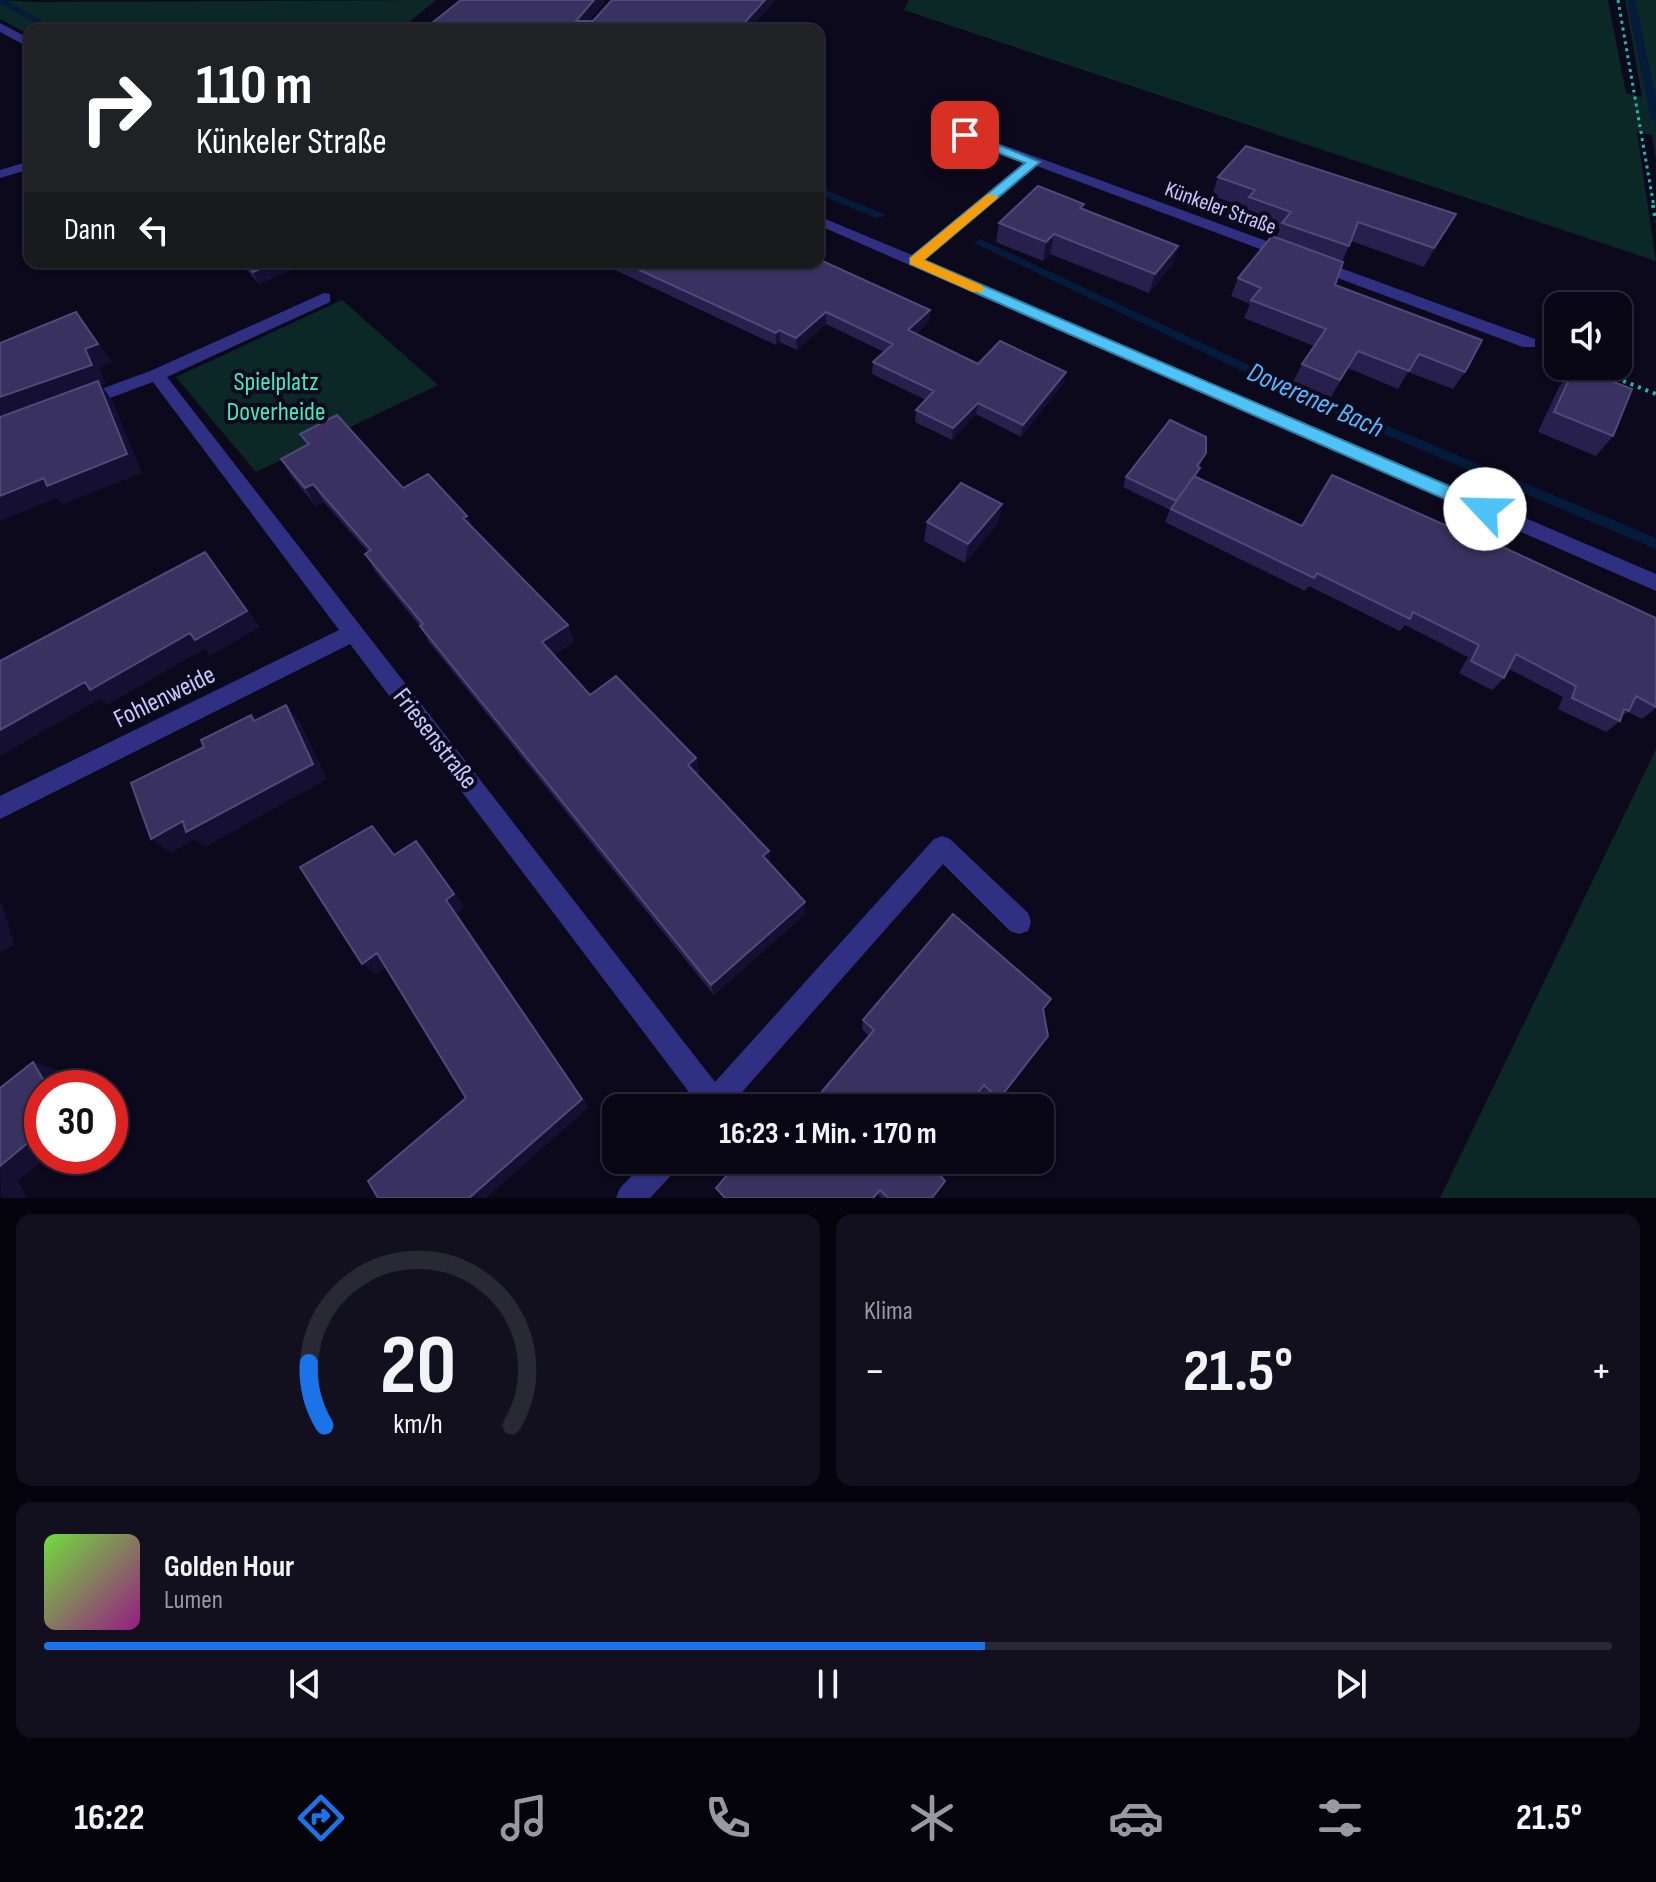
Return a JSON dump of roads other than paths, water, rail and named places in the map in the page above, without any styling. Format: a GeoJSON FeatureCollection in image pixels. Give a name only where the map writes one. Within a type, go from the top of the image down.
{"type":"FeatureCollection","features":[{"type":"Feature","properties":{"kind":"street"},"geometry":{"type":"LineString","coordinates":[[0,27],[24,41]]}},
{"type":"Feature","properties":{"kind":"street","name":"Künkeler Straße"},"geometry":{"type":"LineString","coordinates":[[965,135],[1529,343]]}},
{"type":"Feature","properties":{"kind":"street"},"geometry":{"type":"LineString","coordinates":[[914,261],[1034,162]]}},
{"type":"Feature","properties":{"kind":"street"},"geometry":{"type":"LineString","coordinates":[[0,174],[24,167]]}},
{"type":"Feature","properties":{"kind":"street"},"geometry":{"type":"LineString","coordinates":[[824,223],[1656,583]]}},
{"type":"Feature","properties":{"kind":"street"},"geometry":{"type":"LineString","coordinates":[[57,412],[156,375],[324,298]]}},
{"type":"Feature","properties":{"kind":"street","name":"Friesenstraße"},"geometry":{"type":"LineString","coordinates":[[156,375],[704,1094]]}},
{"type":"Feature","properties":{"kind":"street","name":"Fohlenweide"},"geometry":{"type":"LineString","coordinates":[[0,808],[352,633]]}},
{"type":"Feature","properties":{"kind":"street","name":"Friesenstraße"},"geometry":{"type":"LineString","coordinates":[[722,1094],[942,847],[1019,922]]}},
{"type":"Feature","properties":{"kind":"street"},"geometry":{"type":"LineString","coordinates":[[630,1198],[653,1174]]}},
{"type":"Feature","properties":{"kind":"waterway","name":"Doverener Bach"},"geometry":{"type":"LineString","coordinates":[[0,0],[43,24]]}},
{"type":"Feature","properties":{"kind":"waterway"},"geometry":{"type":"LineString","coordinates":[[1631,0],[1656,119]]}},
{"type":"Feature","properties":{"kind":"waterway","name":"Doverener Bach"},"geometry":{"type":"LineString","coordinates":[[824,193],[880,216]]}},
{"type":"Feature","properties":{"kind":"waterway","name":"Doverener Bach"},"geometry":{"type":"LineString","coordinates":[[980,242],[1305,396],[1656,544]]}},
{"type":"Feature","properties":{"kind":"park label","name":"Spielplatz Doverheide"},"geometry":{"type":"Point","coordinates":[276,396]}}]}
